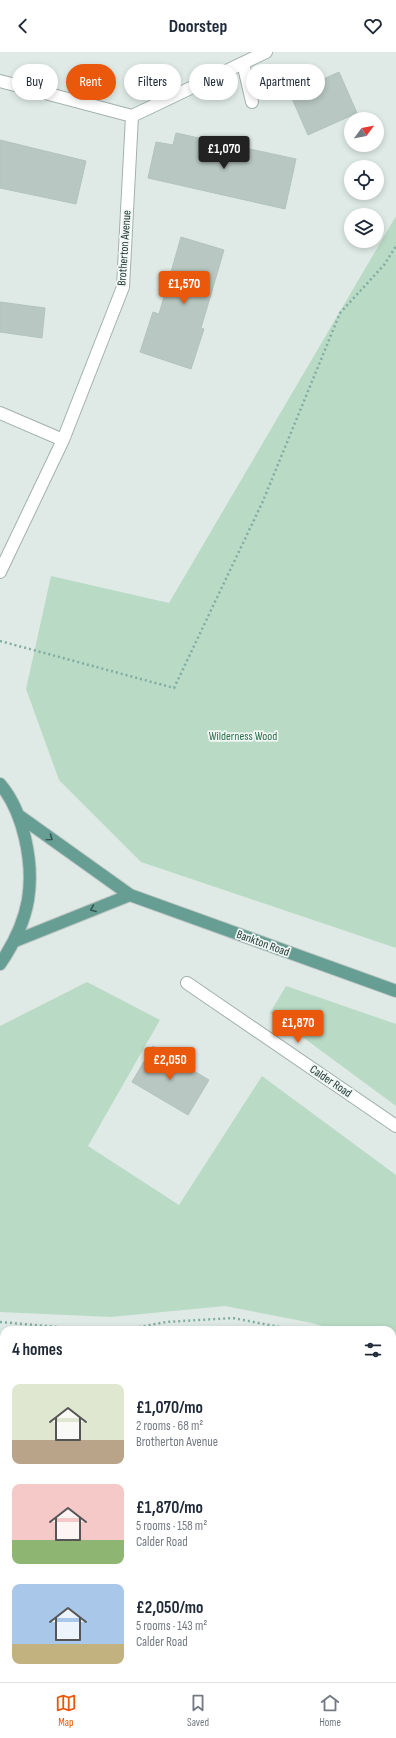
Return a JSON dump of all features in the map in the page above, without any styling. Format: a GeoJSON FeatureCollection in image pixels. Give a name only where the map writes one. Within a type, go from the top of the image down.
{"type":"FeatureCollection","features":[{"type":"Feature","properties":{"kind":"main road"},"geometry":{"type":"LineString","coordinates":[[0,784],[18,815],[29,857],[28,900],[15,941],[0,964]]}},
{"type":"Feature","properties":{"kind":"main road","name":"Bankton Road"},"geometry":{"type":"LineString","coordinates":[[18,815],[130,894],[396,991]]}},
{"type":"Feature","properties":{"kind":"main road"},"geometry":{"type":"LineString","coordinates":[[15,941],[130,894]]}},
{"type":"Feature","properties":{"kind":"street"},"geometry":{"type":"LineString","coordinates":[[0,81],[132,116],[266,52]]}},
{"type":"Feature","properties":{"kind":"street"},"geometry":{"type":"LineString","coordinates":[[243,63],[252,102]]}},
{"type":"Feature","properties":{"kind":"street","name":"Brotherton Avenue"},"geometry":{"type":"LineString","coordinates":[[0,572],[63,440],[123,287],[132,116]]}},
{"type":"Feature","properties":{"kind":"street"},"geometry":{"type":"LineString","coordinates":[[0,413],[63,440]]}},
{"type":"Feature","properties":{"kind":"street","name":"Calder Road"},"geometry":{"type":"LineString","coordinates":[[186,983],[396,1126]]}},
{"type":"Feature","properties":{"kind":"path"},"geometry":{"type":"LineString","coordinates":[[0,641],[174,688],[263,501],[340,313],[384,265],[396,246]]}},
{"type":"Feature","properties":{"kind":"path"},"geometry":{"type":"LineString","coordinates":[[145,1326],[166,1322],[233,1318],[275,1326]]}},
{"type":"Feature","properties":{"kind":"path"},"geometry":{"type":"LineString","coordinates":[[0,1322],[46,1326]]}},
{"type":"Feature","properties":{"kind":"green space","name":"Wilderness Wood"},"geometry":{"type":"Polygon","coordinates":[[[396,216],[396,948],[141,862],[59,780],[26,689],[51,576],[169,603],[377,248],[384,248],[384,236],[396,216]]]}},
{"type":"Feature","properties":{"kind":"green space"},"geometry":{"type":"Polygon","coordinates":[[[87,982],[160,1020],[88,1146],[179,1205],[262,1076],[396,1175],[396,1326],[322,1326],[225,1306],[111,1317],[0,1312],[0,1026],[87,982]]]}},
{"type":"Feature","properties":{"kind":"green space"},"geometry":{"type":"Polygon","coordinates":[[[286,986],[396,1024],[396,1106],[270,1013],[286,986]]]}},
{"type":"Feature","properties":{"kind":"building"},"geometry":{"type":"Polygon","coordinates":[[[339,72],[357,112],[344,112],[344,119],[308,135],[293,100],[325,100],[325,78],[339,72]]]}},
{"type":"Feature","properties":{"kind":"building"},"geometry":{"type":"Polygon","coordinates":[[[176,133],[296,159],[285,209],[148,178],[156,142],[173,145],[176,133]]]}},
{"type":"Feature","properties":{"kind":"building"},"geometry":{"type":"Polygon","coordinates":[[[0,140],[86,161],[76,204],[0,188],[0,140]]]}},
{"type":"Feature","properties":{"kind":"building"},"geometry":{"type":"Polygon","coordinates":[[[181,237],[224,250],[201,328],[204,329],[191,369],[140,352],[153,312],[159,314],[181,237]]]}},
{"type":"Feature","properties":{"kind":"building"},"geometry":{"type":"Polygon","coordinates":[[[0,302],[45,308],[42,338],[0,332],[0,302]]]}},
{"type":"Feature","properties":{"kind":"building"},"geometry":{"type":"Polygon","coordinates":[[[153,1046],[209,1080],[188,1115],[132,1082],[153,1046]]]}}]}
